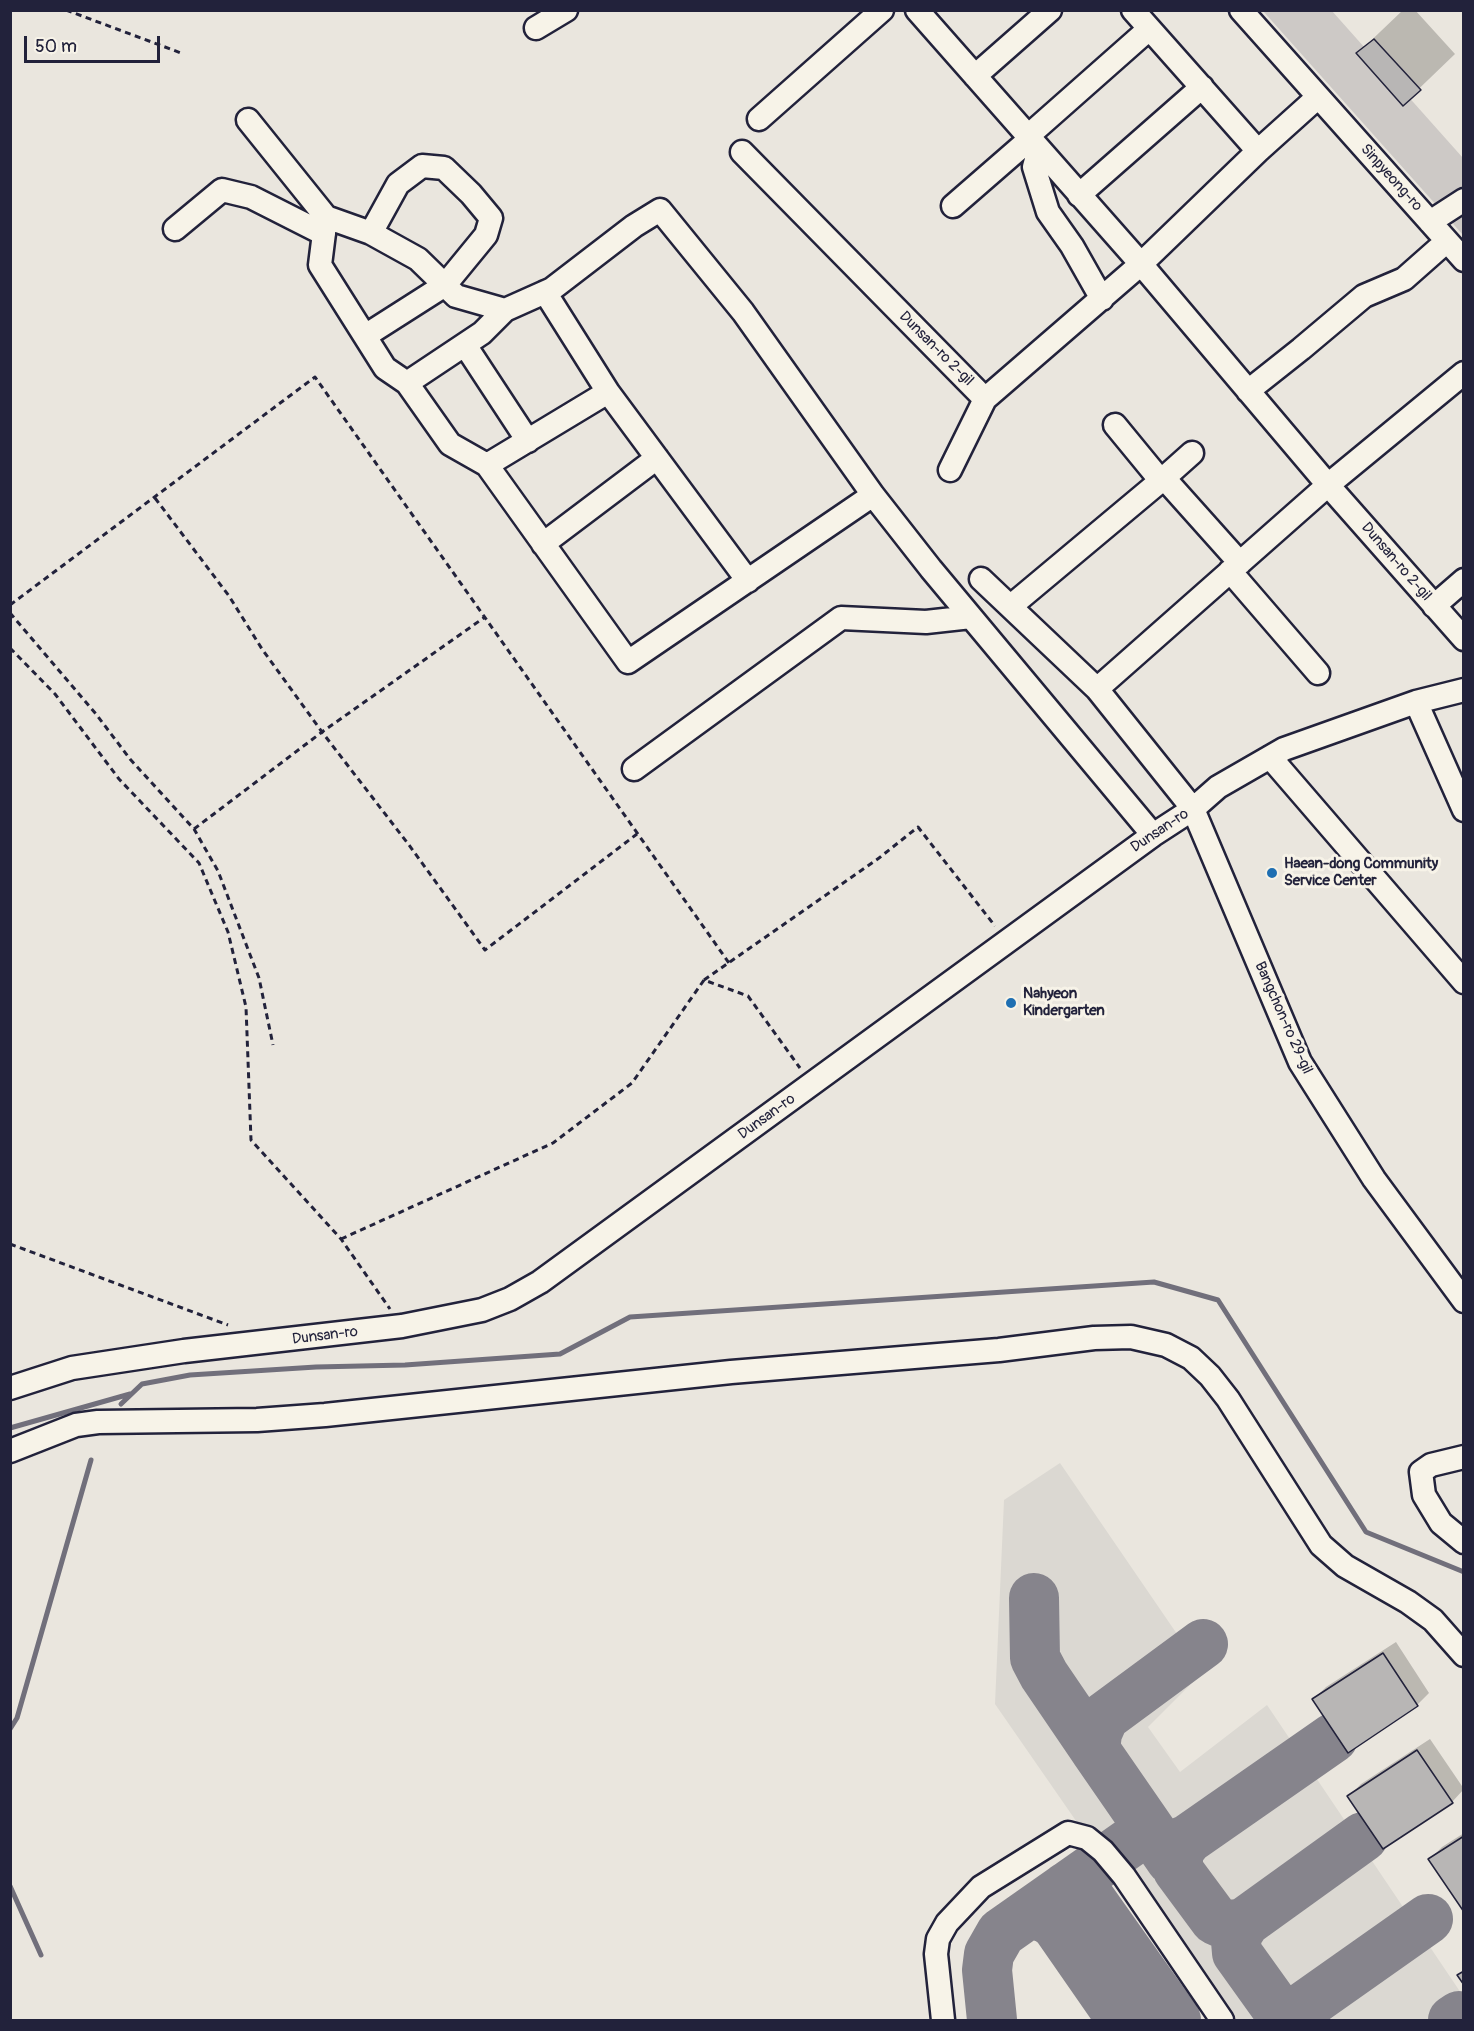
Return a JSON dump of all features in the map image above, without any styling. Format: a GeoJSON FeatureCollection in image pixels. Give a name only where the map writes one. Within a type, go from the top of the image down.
{"type":"FeatureCollection","features":[{"type":"Feature","properties":{"kind":"street"},"geometry":{"type":"LineString","coordinates":[[536,28],[566,10]]}},
{"type":"Feature","properties":{"kind":"street"},"geometry":{"type":"LineString","coordinates":[[759,119],[882,10]]}},
{"type":"Feature","properties":{"kind":"street","name":"Dunsan-ro 2-gil"},"geometry":{"type":"LineString","coordinates":[[917,10],[1141,264],[1328,485],[1464,639]]}},
{"type":"Feature","properties":{"kind":"street"},"geometry":{"type":"LineString","coordinates":[[975,76],[1050,10]]}},
{"type":"Feature","properties":{"kind":"street"},"geometry":{"type":"LineString","coordinates":[[1134,10],[1258,151],[1318,97]]}},
{"type":"Feature","properties":{"kind":"street","name":"Sinpyeong-ro"},"geometry":{"type":"LineString","coordinates":[[1241,10],[1464,260]]}},
{"type":"Feature","properties":{"kind":"street"},"geometry":{"type":"LineString","coordinates":[[953,206],[1032,141],[1149,29]]}},
{"type":"Feature","properties":{"kind":"street"},"geometry":{"type":"LineString","coordinates":[[1079,195],[1202,87]]}},
{"type":"Feature","properties":{"kind":"street"},"geometry":{"type":"LineString","coordinates":[[248,120],[325,225],[320,265],[385,368],[407,384],[450,444],[487,465],[628,662],[873,495]]}},
{"type":"Feature","properties":{"kind":"street"},"geometry":{"type":"LineString","coordinates":[[1032,141],[1034,167],[1048,212],[1072,246],[1102,299]]}},
{"type":"Feature","properties":{"kind":"street","name":"Dunsan-ro 2-gil"},"geometry":{"type":"LineString","coordinates":[[742,152],[985,399],[1141,264],[1258,151]]}},
{"type":"Feature","properties":{"kind":"street"},"geometry":{"type":"LineString","coordinates":[[365,336],[445,285],[486,235],[491,218],[471,194],[444,168],[422,166],[398,184],[371,233]]}},
{"type":"Feature","properties":{"kind":"street"},"geometry":{"type":"LineString","coordinates":[[175,229],[222,190],[251,197],[325,225],[371,233],[418,259],[456,296],[505,310]]}},
{"type":"Feature","properties":{"kind":"street"},"geometry":{"type":"LineString","coordinates":[[1430,222],[1464,200]]}},
{"type":"Feature","properties":{"kind":"street"},"geometry":{"type":"LineString","coordinates":[[407,384],[482,333],[505,310],[545,292],[634,226],[660,210],[743,312],[873,495],[971,617],[1153,835]]}},
{"type":"Feature","properties":{"kind":"street"},"geometry":{"type":"LineString","coordinates":[[1248,391],[1301,350],[1364,296],[1404,279],[1447,241]]}},
{"type":"Feature","properties":{"kind":"street"},"geometry":{"type":"LineString","coordinates":[[545,292],[608,392],[748,581]]}},
{"type":"Feature","properties":{"kind":"street"},"geometry":{"type":"LineString","coordinates":[[465,345],[528,441]]}},
{"type":"Feature","properties":{"kind":"street"},"geometry":{"type":"LineString","coordinates":[[981,579],[1097,689],[1328,485],[1464,373]]}},
{"type":"Feature","properties":{"kind":"street"},"geometry":{"type":"LineString","coordinates":[[487,465],[608,392]]}},
{"type":"Feature","properties":{"kind":"street"},"geometry":{"type":"LineString","coordinates":[[950,470],[985,399]]}},
{"type":"Feature","properties":{"kind":"street"},"geometry":{"type":"LineString","coordinates":[[1115,425],[1235,567],[1318,673]]}},
{"type":"Feature","properties":{"kind":"street"},"geometry":{"type":"LineString","coordinates":[[1011,606],[1192,453]]}},
{"type":"Feature","properties":{"kind":"street"},"geometry":{"type":"LineString","coordinates":[[543,544],[657,458]]}},
{"type":"Feature","properties":{"kind":"street"},"geometry":{"type":"LineString","coordinates":[[1434,606],[1464,580]]}},
{"type":"Feature","properties":{"kind":"street"},"geometry":{"type":"LineString","coordinates":[[634,769],[841,618],[926,622],[971,617]]}},
{"type":"Feature","properties":{"kind":"street","name":"Bangchon-ro 29-gil"},"geometry":{"type":"LineString","coordinates":[[1097,689],[1193,809],[1300,1062],[1374,1179],[1464,1301]]}},
{"type":"Feature","properties":{"kind":"street","name":"Dunsan-ro"},"geometry":{"type":"LineString","coordinates":[[10,1388],[72,1368],[184,1351],[402,1326],[482,1310],[510,1299],[540,1282],[1153,835],[1193,809],[1218,787],[1284,749],[1416,702],[1464,690]]}},
{"type":"Feature","properties":{"kind":"street"},"geometry":{"type":"LineString","coordinates":[[1416,702],[1464,810]]}},
{"type":"Feature","properties":{"kind":"street"},"geometry":{"type":"LineString","coordinates":[[1270,758],[1464,982]]}},
{"type":"Feature","properties":{"kind":"street"},"geometry":{"type":"LineString","coordinates":[[10,1451],[76,1425],[98,1422],[257,1420],[325,1415],[731,1371],[999,1350],[1094,1338],[1131,1337],[1166,1345],[1191,1358],[1210,1376],[1228,1399],[1321,1545],[1345,1566],[1408,1602],[1433,1620],[1464,1655]]}},
{"type":"Feature","properties":{"kind":"street"},"geometry":{"type":"LineString","coordinates":[[1464,1457],[1431,1465],[1421,1472],[1424,1495],[1441,1523],[1464,1542]]}},
{"type":"Feature","properties":{"kind":"street"},"geometry":{"type":"LineString","coordinates":[[943,2020],[936,1954],[938,1939],[947,1923],[981,1887],[1068,1833],[1087,1838],[1104,1851],[1124,1876],[1222,2020]]}},
{"type":"Feature","properties":{"kind":"path"},"geometry":{"type":"LineString","coordinates":[[66,10],[182,53]]}},
{"type":"Feature","properties":{"kind":"path"},"geometry":{"type":"LineString","coordinates":[[10,605],[315,377],[729,963]]}},
{"type":"Feature","properties":{"kind":"path"},"geometry":{"type":"LineString","coordinates":[[155,498],[229,596],[262,649],[322,732],[409,844],[485,950],[637,834]]}},
{"type":"Feature","properties":{"kind":"path"},"geometry":{"type":"LineString","coordinates":[[10,613],[96,714],[130,759],[194,829],[218,871],[259,978],[273,1045]]}},
{"type":"Feature","properties":{"kind":"path"},"geometry":{"type":"LineString","coordinates":[[194,829],[322,732],[485,617]]}},
{"type":"Feature","properties":{"kind":"path"},"geometry":{"type":"LineString","coordinates":[[10,648],[55,694],[119,779],[199,863],[228,932],[246,1007],[251,1140],[341,1239],[402,1326]]}},
{"type":"Feature","properties":{"kind":"path"},"geometry":{"type":"LineString","coordinates":[[341,1239],[552,1143],[632,1083],[704,980],[879,858],[918,827],[1007,942]]}},
{"type":"Feature","properties":{"kind":"path"},"geometry":{"type":"LineString","coordinates":[[704,980],[748,996],[811,1084]]}},
{"type":"Feature","properties":{"kind":"path"},"geometry":{"type":"LineString","coordinates":[[10,1244],[231,1326]]}},
{"type":"Feature","properties":{"kind":"shaded area"},"geometry":{"type":"Polygon","coordinates":[[[1263,11],[1332,11],[1463,158],[1463,235],[1263,11]]]}},
{"type":"Feature","properties":{"kind":"shaded area"},"geometry":{"type":"Polygon","coordinates":[[[1060,1463],[1203,1672],[1148,1727],[1180,1772],[1267,1705],[1463,1996],[1463,2020],[1214,2020],[995,1704],[1004,1500],[1060,1463]]]}},
{"type":"Feature","properties":{"kind":"building"},"geometry":{"type":"Polygon","coordinates":[[[1374,39],[1421,90],[1403,106],[1356,53],[1374,39]]]}},
{"type":"Feature","properties":{"kind":"building"},"geometry":{"type":"Polygon","coordinates":[[[1383,1653],[1418,1706],[1348,1753],[1312,1699],[1383,1653]]]}},
{"type":"Feature","properties":{"kind":"building"},"geometry":{"type":"Polygon","coordinates":[[[1417,1750],[1453,1803],[1383,1849],[1347,1796],[1417,1750]]]}},
{"type":"Feature","properties":{"kind":"building"},"geometry":{"type":"Polygon","coordinates":[[[1464,1836],[1464,1912],[1428,1859],[1464,1836]]]}},
{"type":"Feature","properties":{"kind":"building"},"geometry":{"type":"Polygon","coordinates":[[[1464,1971],[1464,1985],[1457,1975],[1464,1971]]]}},
{"type":"Feature","properties":{"kind":"waterway"},"geometry":{"type":"LineString","coordinates":[[121,1404],[142,1384],[190,1375],[316,1367],[405,1365],[560,1354],[630,1317],[1154,1282],[1218,1300],[1366,1532],[1464,1572]]}},
{"type":"Feature","properties":{"kind":"waterway"},"geometry":{"type":"LineString","coordinates":[[10,1428],[130,1394]]}},
{"type":"Feature","properties":{"kind":"waterway"},"geometry":{"type":"LineString","coordinates":[[10,1729],[17,1718],[91,1460]]}},
{"type":"Feature","properties":{"kind":"waterway"},"geometry":{"type":"LineString","coordinates":[[10,1886],[41,1955]]}},
{"type":"Feature","properties":{"kind":"taxiway"},"geometry":{"type":"LineString","coordinates":[[1034,1598],[1035,1658],[1095,1750]]}},
{"type":"Feature","properties":{"kind":"taxiway"},"geometry":{"type":"LineString","coordinates":[[1171,1860],[1095,1750],[1097,1733],[1104,1717],[1203,1644]]}},
{"type":"Feature","properties":{"kind":"taxiway"},"geometry":{"type":"LineString","coordinates":[[992,2020],[987,1970],[989,1954],[1001,1933],[1132,1841],[1143,1838],[1176,1844],[1188,1839],[1333,1738]]}},
{"type":"Feature","properties":{"kind":"taxiway"},"geometry":{"type":"LineString","coordinates":[[1188,1839],[1178,1856],[1178,1870],[1215,1920],[1234,1925],[1245,1922],[1363,1837]]}},
{"type":"Feature","properties":{"kind":"taxiway"},"geometry":{"type":"LineString","coordinates":[[1066,1887],[1079,1888],[1089,1897],[1176,2020]]}},
{"type":"Feature","properties":{"kind":"taxiway"},"geometry":{"type":"LineString","coordinates":[[1025,1916],[1037,1915],[1056,1925],[1122,2020]]}},
{"type":"Feature","properties":{"kind":"taxiway"},"geometry":{"type":"LineString","coordinates":[[1299,2010],[1428,1919]]}},
{"type":"Feature","properties":{"kind":"taxiway"},"geometry":{"type":"LineString","coordinates":[[1245,1922],[1238,1933],[1237,1953],[1285,2020]]}},
{"type":"Feature","properties":{"kind":"taxiway"},"geometry":{"type":"LineString","coordinates":[[1453,2020],[1459,2016]]}},
{"type":"Feature","properties":{"kind":"place","name":"Haean-dong Community Service Center"},"geometry":{"type":"Point","coordinates":[1272,873]}},
{"type":"Feature","properties":{"kind":"place","name":"Nahyeon Kindergarten"},"geometry":{"type":"Point","coordinates":[1011,1003]}}]}
